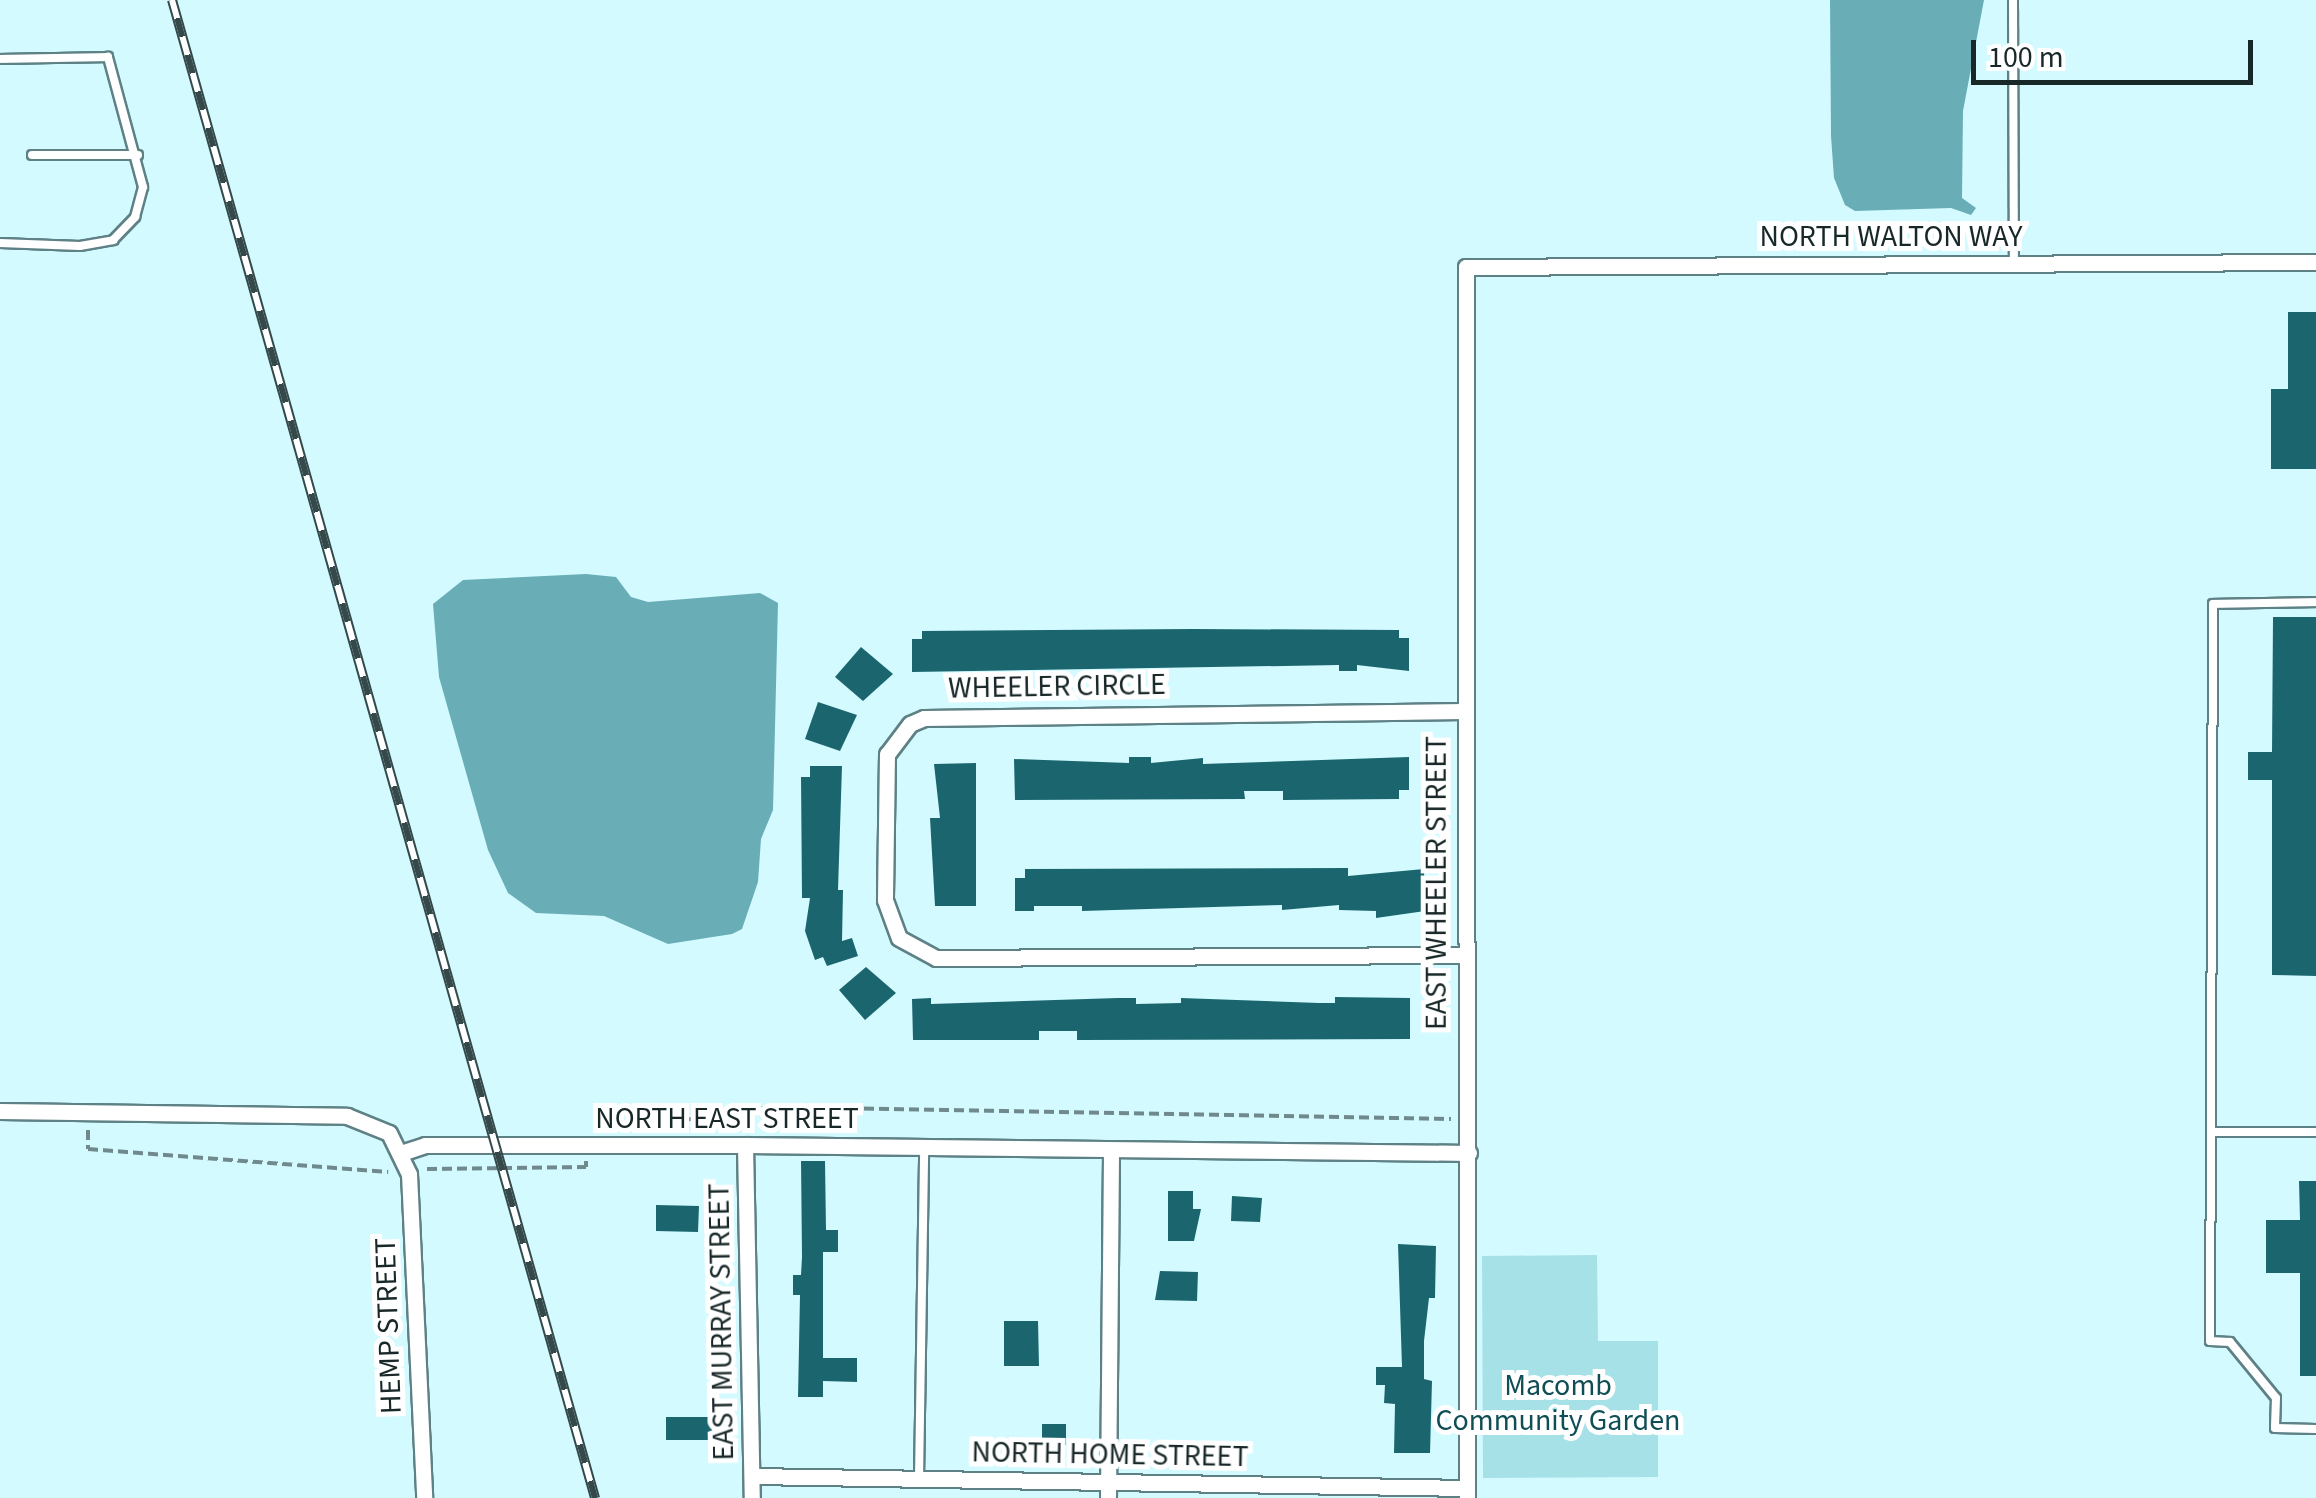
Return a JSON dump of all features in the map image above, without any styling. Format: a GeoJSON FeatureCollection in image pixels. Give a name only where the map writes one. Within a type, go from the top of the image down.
{"type":"FeatureCollection","features":[{"type":"Feature","properties":{"kind":"street","name":"NORTH WALTON WAY"},"geometry":{"type":"LineString","coordinates":[[1466,267],[2316,262]]}},
{"type":"Feature","properties":{"kind":"street","name":"EAST WHEELER STREET"},"geometry":{"type":"LineString","coordinates":[[1466,267],[1463,711],[1467,1493]]}},
{"type":"Feature","properties":{"kind":"street","name":"WHEELER CIRCLE"},"geometry":{"type":"LineString","coordinates":[[1463,711],[924,718],[910,724],[887,754],[885,900],[898,938],[936,958],[1464,955]]}},
{"type":"Feature","properties":{"kind":"street"},"geometry":{"type":"LineString","coordinates":[[0,1111],[347,1116],[380,1126],[404,1152]]}},
{"type":"Feature","properties":{"kind":"street","name":"NORTH EAST STREET"},"geometry":{"type":"LineString","coordinates":[[404,1152],[426,1145],[746,1145],[1468,1154]]}},
{"type":"Feature","properties":{"kind":"street","name":"EAST MURRAY STREET"},"geometry":{"type":"LineString","coordinates":[[746,1145],[752,1498]]}},
{"type":"Feature","properties":{"kind":"street","name":"HEMP STREET"},"geometry":{"type":"LineString","coordinates":[[404,1152],[424,1498]]}},
{"type":"Feature","properties":{"kind":"street"},"geometry":{"type":"LineString","coordinates":[[1108,1490],[1111,1152]]}},
{"type":"Feature","properties":{"kind":"street","name":"NORTH HOME STREET"},"geometry":{"type":"LineString","coordinates":[[752,1476],[919,1479],[1108,1490],[1467,1493]]}},
{"type":"Feature","properties":{"kind":"lane"},"geometry":{"type":"LineString","coordinates":[[2013,0],[2014,264]]}},
{"type":"Feature","properties":{"kind":"lane"},"geometry":{"type":"LineString","coordinates":[[0,243],[80,246],[114,240],[135,218],[144,187],[108,57],[1,59]]}},
{"type":"Feature","properties":{"kind":"lane"},"geometry":{"type":"LineString","coordinates":[[32,156],[138,155]]}},
{"type":"Feature","properties":{"kind":"lane"},"geometry":{"type":"LineString","coordinates":[[2316,602],[2213,604],[2210,1341],[2230,1342],[2276,1398],[2275,1428],[2316,1429]]}},
{"type":"Feature","properties":{"kind":"lane"},"geometry":{"type":"LineString","coordinates":[[2211,1132],[2316,1132]]}},
{"type":"Feature","properties":{"kind":"lane"},"geometry":{"type":"LineString","coordinates":[[919,1479],[924,1149]]}},
{"type":"Feature","properties":{"kind":"green space","name":"Macomb Community Garden"},"geometry":{"type":"Polygon","coordinates":[[[1597,1255],[1598,1341],[1658,1341],[1658,1477],[1483,1478],[1482,1256],[1597,1255]]]}},
{"type":"Feature","properties":{"kind":"shaded area"},"geometry":{"type":"Polygon","coordinates":[[[1830,0],[1984,0],[1963,111],[1962,198],[1976,208],[1971,215],[1951,208],[1855,211],[1845,205],[1834,178],[1830,0]]]}},
{"type":"Feature","properties":{"kind":"shaded area"},"geometry":{"type":"Polygon","coordinates":[[[586,574],[616,577],[631,597],[648,602],[760,593],[778,603],[773,810],[761,839],[758,882],[742,929],[732,934],[668,944],[604,916],[536,913],[508,893],[488,850],[439,677],[433,604],[463,580],[586,574]]]}},
{"type":"Feature","properties":{"kind":"building"},"geometry":{"type":"Polygon","coordinates":[[[2288,312],[2316,312],[2316,469],[2271,469],[2271,389],[2288,389],[2288,312]]]}},
{"type":"Feature","properties":{"kind":"building"},"geometry":{"type":"Polygon","coordinates":[[[2273,617],[2316,617],[2316,976],[2272,975],[2272,780],[2248,780],[2248,752],[2272,752],[2273,617]]]}},
{"type":"Feature","properties":{"kind":"building"},"geometry":{"type":"Polygon","coordinates":[[[1399,630],[1399,638],[1409,638],[1409,671],[1357,665],[1357,671],[1339,671],[1339,665],[912,672],[912,639],[922,639],[922,631],[1399,630]]]}},
{"type":"Feature","properties":{"kind":"building"},"geometry":{"type":"Polygon","coordinates":[[[861,647],[893,674],[863,701],[835,677],[861,647]]]}},
{"type":"Feature","properties":{"kind":"building"},"geometry":{"type":"Polygon","coordinates":[[[818,702],[857,715],[840,751],[805,739],[818,702]]]}},
{"type":"Feature","properties":{"kind":"building"},"geometry":{"type":"Polygon","coordinates":[[[1129,757],[1151,757],[1151,763],[1203,758],[1203,764],[1409,757],[1409,790],[1399,790],[1399,799],[1283,800],[1283,791],[1244,791],[1245,799],[1015,800],[1014,759],[1129,763],[1129,757]]]}},
{"type":"Feature","properties":{"kind":"building"},"geometry":{"type":"Polygon","coordinates":[[[976,763],[976,906],[935,906],[930,818],[940,818],[934,764],[976,763]]]}},
{"type":"Feature","properties":{"kind":"building"},"geometry":{"type":"Polygon","coordinates":[[[810,766],[842,766],[838,890],[843,890],[842,941],[852,938],[858,956],[827,966],[823,957],[815,960],[805,931],[810,898],[802,898],[801,777],[810,777],[810,766]]]}},
{"type":"Feature","properties":{"kind":"building"},"geometry":{"type":"Polygon","coordinates":[[[1348,868],[1348,876],[1424,869],[1425,911],[1376,918],[1376,911],[1339,910],[1339,905],[1282,910],[1282,905],[1082,911],[1082,906],[1034,906],[1034,911],[1015,911],[1015,878],[1025,878],[1025,869],[1348,868]]]}},
{"type":"Feature","properties":{"kind":"building"},"geometry":{"type":"Polygon","coordinates":[[[866,967],[896,993],[865,1020],[839,990],[866,967]]]}},
{"type":"Feature","properties":{"kind":"building"},"geometry":{"type":"Polygon","coordinates":[[[1335,997],[1410,998],[1410,1039],[1077,1040],[1077,1031],[1039,1031],[1039,1040],[913,1040],[912,999],[931,998],[931,1004],[1136,998],[1136,1004],[1181,1003],[1181,998],[1335,1003],[1335,997]]]}},
{"type":"Feature","properties":{"kind":"building"},"geometry":{"type":"Polygon","coordinates":[[[801,1161],[825,1161],[826,1230],[838,1230],[838,1252],[823,1252],[823,1358],[857,1358],[857,1382],[823,1381],[823,1397],[798,1397],[800,1295],[793,1295],[793,1275],[801,1275],[801,1161]]]}},
{"type":"Feature","properties":{"kind":"building"},"geometry":{"type":"Polygon","coordinates":[[[2299,1181],[2316,1181],[2316,1376],[2300,1376],[2300,1273],[2266,1273],[2266,1220],[2300,1220],[2299,1181]]]}},
{"type":"Feature","properties":{"kind":"building"},"geometry":{"type":"Polygon","coordinates":[[[1168,1191],[1193,1191],[1193,1209],[1201,1209],[1194,1241],[1168,1241],[1168,1191]]]}},
{"type":"Feature","properties":{"kind":"building"},"geometry":{"type":"Polygon","coordinates":[[[1232,1196],[1262,1198],[1260,1222],[1231,1221],[1232,1196]]]}},
{"type":"Feature","properties":{"kind":"building"},"geometry":{"type":"Polygon","coordinates":[[[656,1205],[699,1206],[698,1232],[656,1231],[656,1205]]]}},
{"type":"Feature","properties":{"kind":"building"},"geometry":{"type":"Polygon","coordinates":[[[1398,1244],[1436,1246],[1435,1298],[1429,1298],[1424,1341],[1424,1379],[1432,1381],[1430,1453],[1394,1453],[1395,1404],[1384,1403],[1385,1385],[1376,1385],[1376,1367],[1402,1367],[1398,1244]]]}},
{"type":"Feature","properties":{"kind":"building"},"geometry":{"type":"Polygon","coordinates":[[[1160,1271],[1198,1272],[1197,1301],[1155,1300],[1160,1271]]]}},
{"type":"Feature","properties":{"kind":"building"},"geometry":{"type":"Polygon","coordinates":[[[1004,1321],[1038,1321],[1039,1366],[1004,1366],[1004,1321]]]}},
{"type":"Feature","properties":{"kind":"building"},"geometry":{"type":"Polygon","coordinates":[[[666,1417],[712,1417],[712,1440],[666,1440],[666,1417]]]}},
{"type":"Feature","properties":{"kind":"building"},"geometry":{"type":"Polygon","coordinates":[[[1042,1424],[1066,1424],[1066,1445],[1042,1445],[1042,1424]]]}},
{"type":"Feature","properties":{"kind":"railway"},"geometry":{"type":"LineString","coordinates":[[172,0],[595,1498]]}}]}
